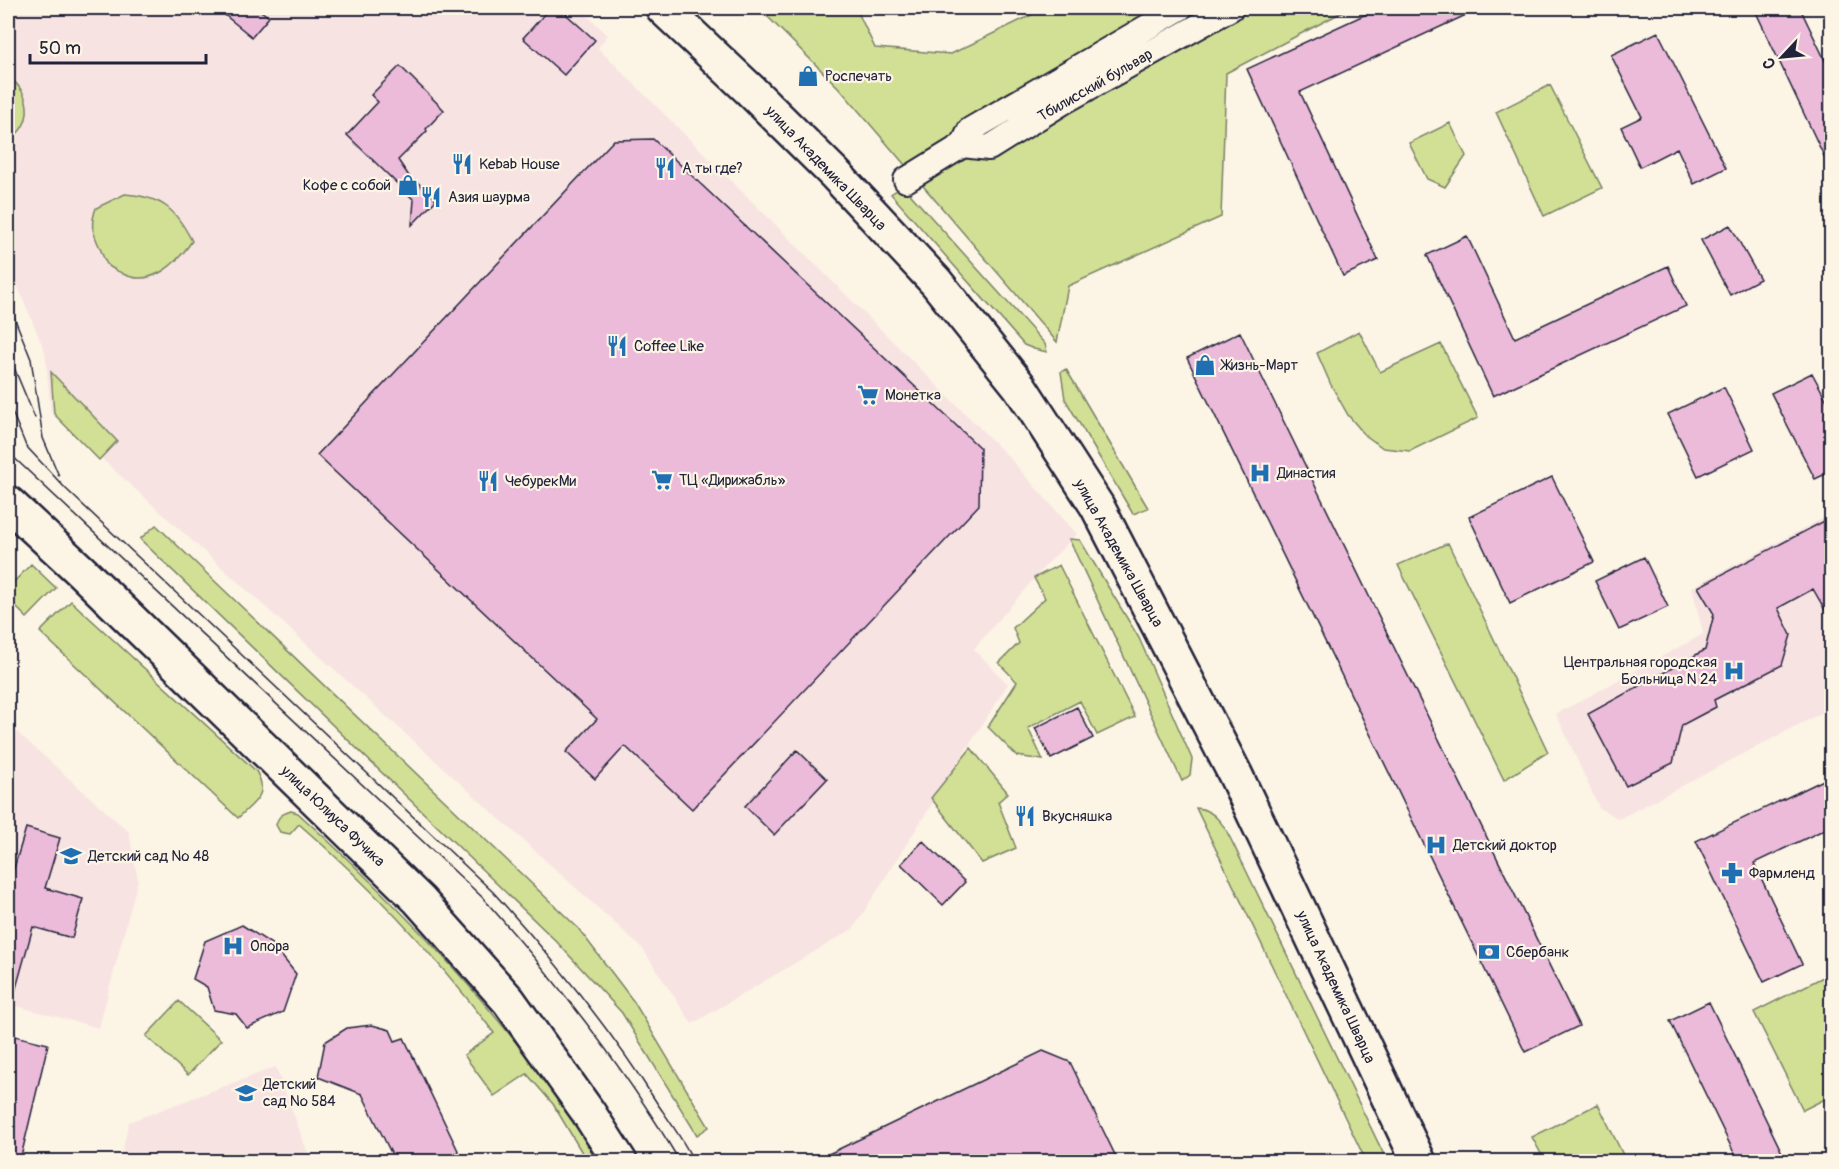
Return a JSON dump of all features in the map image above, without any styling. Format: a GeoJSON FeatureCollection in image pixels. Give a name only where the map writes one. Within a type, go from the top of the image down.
{"type":"FeatureCollection","features":[{"type":"Feature","properties":{"kind":"street","name":"улица Академика Шварца"},"geometry":{"type":"LineString","coordinates":[[663,8],[835,174],[936,282],[1020,387],[1097,506],[1225,753],[1419,1161]]}},
{"type":"Feature","properties":{"kind":"street","name":"Тбилисский бульвар"},"geometry":{"type":"LineString","coordinates":[[906,180],[963,145],[969,130],[1180,8]]}},
{"type":"Feature","properties":{"kind":"street","name":"Тбилисский бульвар"},"geometry":{"type":"LineString","coordinates":[[963,145],[989,148],[1222,8]]}},
{"type":"Feature","properties":{"kind":"street","name":"улица Юлиуса Фучика"},"geometry":{"type":"LineString","coordinates":[[8,503],[419,900],[509,1001],[620,1161]]}},
{"type":"Feature","properties":{"kind":"shaded area"},"geometry":{"type":"Polygon","coordinates":[[[8,8],[579,8],[608,35],[598,48],[1007,455],[1077,534],[1046,565],[974,649],[1008,684],[853,929],[692,1024],[642,948],[51,413],[45,352],[8,263],[8,8]]]}},
{"type":"Feature","properties":{"kind":"shaded area","name":"Центральная городская Больница N 24"},"geometry":{"type":"Polygon","coordinates":[[[1831,514],[1831,708],[1619,819],[1599,808],[1556,714],[1703,634],[1692,587],[1831,514]]]}},
{"type":"Feature","properties":{"kind":"shaded area","name":"Детский сад № 48"},"geometry":{"type":"Polygon","coordinates":[[[8,724],[129,832],[138,880],[99,1028],[8,1004],[8,724]]]}},
{"type":"Feature","properties":{"kind":"shaded area","name":"Детский сад № 584"},"geometry":{"type":"Polygon","coordinates":[[[276,1067],[311,1161],[120,1161],[129,1122],[276,1067]]]}},
{"type":"Feature","properties":{"kind":"green space"},"geometry":{"type":"Polygon","coordinates":[[[759,8],[856,8],[875,48],[951,54],[1046,8],[1350,8],[1226,73],[1221,217],[1068,286],[1057,342],[839,88],[759,8]]]}},
{"type":"Feature","properties":{"kind":"green space"},"geometry":{"type":"Polygon","coordinates":[[[8,77],[22,91],[27,109],[23,126],[8,140],[8,77]]]}},
{"type":"Feature","properties":{"kind":"green space"},"geometry":{"type":"Polygon","coordinates":[[[1550,85],[1602,188],[1544,216],[1496,112],[1550,85]]]}},
{"type":"Feature","properties":{"kind":"green space"},"geometry":{"type":"Polygon","coordinates":[[[1450,123],[1466,156],[1445,187],[1427,179],[1409,143],[1450,123]]]}},
{"type":"Feature","properties":{"kind":"green space"},"geometry":{"type":"Polygon","coordinates":[[[903,186],[1045,344],[1047,352],[1024,345],[891,194],[903,186]]]}},
{"type":"Feature","properties":{"kind":"green space"},"geometry":{"type":"Polygon","coordinates":[[[125,194],[149,198],[166,206],[180,220],[192,241],[171,265],[154,276],[134,278],[111,267],[105,261],[95,237],[93,219],[96,208],[125,194]]]}},
{"type":"Feature","properties":{"kind":"green space"},"geometry":{"type":"Polygon","coordinates":[[[1359,331],[1380,372],[1441,344],[1478,418],[1410,451],[1383,448],[1365,435],[1348,415],[1317,353],[1359,331]]]}},
{"type":"Feature","properties":{"kind":"green space"},"geometry":{"type":"Polygon","coordinates":[[[1066,369],[1148,508],[1133,514],[1065,399],[1061,372],[1066,369]]]}},
{"type":"Feature","properties":{"kind":"green space"},"geometry":{"type":"Polygon","coordinates":[[[51,372],[117,441],[99,460],[54,414],[51,372]]]}},
{"type":"Feature","properties":{"kind":"green space"},"geometry":{"type":"Polygon","coordinates":[[[156,525],[578,928],[634,1002],[709,1127],[697,1135],[622,1013],[556,941],[140,539],[156,525]]]}},
{"type":"Feature","properties":{"kind":"green space"},"geometry":{"type":"Polygon","coordinates":[[[1069,539],[1080,540],[1139,638],[1192,759],[1190,775],[1182,781],[1069,539]]]}},
{"type":"Feature","properties":{"kind":"green space"},"geometry":{"type":"Polygon","coordinates":[[[1448,543],[1548,752],[1504,780],[1398,565],[1448,543]]]}},
{"type":"Feature","properties":{"kind":"green space"},"geometry":{"type":"Polygon","coordinates":[[[31,564],[56,588],[27,618],[8,599],[8,588],[31,564]]]}},
{"type":"Feature","properties":{"kind":"green space"},"geometry":{"type":"Polygon","coordinates":[[[1059,565],[1135,717],[1097,735],[1080,701],[1028,728],[1043,760],[1017,756],[988,727],[1017,682],[999,663],[1019,643],[1013,628],[1045,598],[1034,578],[1059,565]]]}},
{"type":"Feature","properties":{"kind":"green space"},"geometry":{"type":"Polygon","coordinates":[[[71,601],[256,771],[260,779],[261,792],[238,818],[40,632],[71,601]]]}},
{"type":"Feature","properties":{"kind":"green space"},"geometry":{"type":"Polygon","coordinates":[[[971,748],[1008,793],[998,802],[1016,848],[982,863],[931,798],[971,748]]]}},
{"type":"Feature","properties":{"kind":"green space"},"geometry":{"type":"Polygon","coordinates":[[[1196,808],[1213,814],[1225,828],[1387,1161],[1366,1161],[1196,808]]]}},
{"type":"Feature","properties":{"kind":"green space"},"geometry":{"type":"Polygon","coordinates":[[[291,811],[298,813],[340,852],[461,976],[534,1066],[599,1161],[587,1161],[553,1104],[527,1074],[494,1096],[464,1055],[494,1033],[426,950],[352,872],[299,824],[290,834],[280,832],[276,825],[279,817],[291,811]]]}},
{"type":"Feature","properties":{"kind":"green space"},"geometry":{"type":"Polygon","coordinates":[[[1831,973],[1831,1096],[1803,1110],[1754,1012],[1831,973]]]}},
{"type":"Feature","properties":{"kind":"green space"},"geometry":{"type":"Polygon","coordinates":[[[179,1001],[221,1040],[188,1075],[146,1036],[179,1001]]]}},
{"type":"Feature","properties":{"kind":"green space"},"geometry":{"type":"Polygon","coordinates":[[[1598,1104],[1626,1161],[1545,1161],[1532,1137],[1598,1104]]]}},
{"type":"Feature","properties":{"kind":"building"},"geometry":{"type":"Polygon","coordinates":[[[216,8],[257,8],[269,17],[252,37],[216,8]]]}},
{"type":"Feature","properties":{"kind":"building"},"geometry":{"type":"Polygon","coordinates":[[[550,8],[559,8],[595,40],[564,75],[523,38],[550,8]]]}},
{"type":"Feature","properties":{"kind":"building"},"geometry":{"type":"Polygon","coordinates":[[[1379,8],[1481,8],[1300,92],[1378,260],[1343,276],[1247,69],[1379,8]]]}},
{"type":"Feature","properties":{"kind":"building"},"geometry":{"type":"Polygon","coordinates":[[[1754,8],[1800,8],[1832,75],[1832,173],[1754,8]]]}},
{"type":"Feature","properties":{"kind":"building"},"geometry":{"type":"Polygon","coordinates":[[[1658,32],[1726,168],[1694,184],[1677,148],[1640,167],[1621,127],[1642,117],[1611,55],[1658,32]]]}},
{"type":"Feature","properties":{"kind":"building"},"geometry":{"type":"Polygon","coordinates":[[[400,66],[444,110],[398,160],[415,185],[416,181],[436,200],[412,225],[414,200],[347,135],[378,102],[371,95],[400,66]]]}},
{"type":"Feature","properties":{"kind":"building","name":"ТЦ «Дирижабль»"},"geometry":{"type":"Polygon","coordinates":[[[653,139],[980,448],[979,505],[692,809],[625,746],[595,779],[566,752],[597,719],[317,455],[614,140],[653,139]]]}},
{"type":"Feature","properties":{"kind":"building"},"geometry":{"type":"Polygon","coordinates":[[[1730,225],[1760,279],[1730,295],[1701,240],[1730,225]]]}},
{"type":"Feature","properties":{"kind":"building"},"geometry":{"type":"Polygon","coordinates":[[[1467,236],[1515,338],[1668,266],[1686,306],[1493,396],[1427,255],[1467,236]]]}},
{"type":"Feature","properties":{"kind":"building"},"geometry":{"type":"Polygon","coordinates":[[[1240,332],[1579,1026],[1525,1052],[1187,358],[1240,332]]]}},
{"type":"Feature","properties":{"kind":"building"},"geometry":{"type":"Polygon","coordinates":[[[1812,373],[1832,410],[1832,471],[1815,479],[1771,393],[1812,373]]]}},
{"type":"Feature","properties":{"kind":"building"},"geometry":{"type":"Polygon","coordinates":[[[1724,387],[1754,449],[1698,476],[1668,414],[1724,387]]]}},
{"type":"Feature","properties":{"kind":"building"},"geometry":{"type":"Polygon","coordinates":[[[1552,477],[1594,562],[1510,603],[1469,517],[1552,477]]]}},
{"type":"Feature","properties":{"kind":"building"},"geometry":{"type":"Polygon","coordinates":[[[1832,517],[1832,622],[1813,589],[1778,608],[1791,635],[1782,665],[1714,700],[1716,707],[1682,725],[1673,763],[1626,786],[1588,714],[1705,650],[1714,614],[1698,587],[1832,517]]]}},
{"type":"Feature","properties":{"kind":"building"},"geometry":{"type":"Polygon","coordinates":[[[1644,557],[1668,607],[1619,630],[1595,581],[1644,557]]]}},
{"type":"Feature","properties":{"kind":"building"},"geometry":{"type":"Polygon","coordinates":[[[1077,707],[1093,738],[1051,759],[1035,728],[1077,707]]]}},
{"type":"Feature","properties":{"kind":"building"},"geometry":{"type":"Polygon","coordinates":[[[797,750],[827,779],[774,835],[745,806],[797,750]]]}},
{"type":"Feature","properties":{"kind":"building"},"geometry":{"type":"Polygon","coordinates":[[[1832,776],[1832,826],[1754,863],[1802,964],[1764,982],[1696,841],[1832,776]]]}},
{"type":"Feature","properties":{"kind":"building"},"geometry":{"type":"Polygon","coordinates":[[[26,828],[60,838],[45,888],[83,899],[72,938],[33,927],[13,999],[8,998],[8,877],[11,878],[26,828]]]}},
{"type":"Feature","properties":{"kind":"building"},"geometry":{"type":"Polygon","coordinates":[[[923,841],[965,882],[943,905],[901,864],[923,841]]]}},
{"type":"Feature","properties":{"kind":"building"},"geometry":{"type":"Polygon","coordinates":[[[242,925],[273,945],[296,974],[283,1012],[247,1028],[236,1014],[214,1010],[207,987],[193,979],[205,941],[242,925]]]}},
{"type":"Feature","properties":{"kind":"building"},"geometry":{"type":"Polygon","coordinates":[[[1709,1002],[1786,1161],[1738,1161],[1670,1021],[1709,1002]]]}},
{"type":"Feature","properties":{"kind":"building"},"geometry":{"type":"Polygon","coordinates":[[[372,1025],[390,1030],[395,1041],[404,1038],[463,1161],[395,1161],[362,1094],[318,1077],[325,1042],[347,1028],[372,1025]]]}},
{"type":"Feature","properties":{"kind":"building"},"geometry":{"type":"Polygon","coordinates":[[[11,1035],[48,1044],[20,1161],[8,1161],[8,1050],[11,1035]]]}},
{"type":"Feature","properties":{"kind":"building"},"geometry":{"type":"Polygon","coordinates":[[[1043,1051],[1070,1062],[1118,1161],[814,1161],[1043,1051]]]}},
{"type":"Feature","properties":{"kind":"tram line"},"geometry":{"type":"LineString","coordinates":[[8,302],[31,359],[43,438],[59,476]]}},
{"type":"Feature","properties":{"kind":"tram line"},"geometry":{"type":"LineString","coordinates":[[8,353],[35,418]]}},
{"type":"Feature","properties":{"kind":"tram line"},"geometry":{"type":"LineString","coordinates":[[8,402],[26,446],[66,489],[493,892],[559,968],[600,1020],[677,1132],[694,1162]]}},
{"type":"Feature","properties":{"kind":"tram line"},"geometry":{"type":"LineString","coordinates":[[8,452],[482,897],[588,1025],[636,1092],[680,1162]]}},
{"type":"Feature","properties":{"kind":"place","name":"Роспечать"},"geometry":{"type":"Point","coordinates":[808,76]}},
{"type":"Feature","properties":{"kind":"place","name":"Kebab House"},"geometry":{"type":"Point","coordinates":[462,164]}},
{"type":"Feature","properties":{"kind":"place","name":"А ты где?"},"geometry":{"type":"Point","coordinates":[665,168]}},
{"type":"Feature","properties":{"kind":"place","name":"Кофе с собой"},"geometry":{"type":"Point","coordinates":[408,185]}},
{"type":"Feature","properties":{"kind":"place","name":"Азия шаурма"},"geometry":{"type":"Point","coordinates":[431,197]}},
{"type":"Feature","properties":{"kind":"place","name":"Coffee Like"},"geometry":{"type":"Point","coordinates":[617,346]}},
{"type":"Feature","properties":{"kind":"place","name":"Жизнь-Март"},"geometry":{"type":"Point","coordinates":[1205,365]}},
{"type":"Feature","properties":{"kind":"place","name":"Монетка"},"geometry":{"type":"Point","coordinates":[868,395]}},
{"type":"Feature","properties":{"kind":"place","name":"Династия"},"geometry":{"type":"Point","coordinates":[1260,473]}},
{"type":"Feature","properties":{"kind":"place","name":"ТЦ «Дирижабль»"},"geometry":{"type":"Point","coordinates":[662,480]}},
{"type":"Feature","properties":{"kind":"place","name":"ЧебурекМи"},"geometry":{"type":"Point","coordinates":[488,481]}},
{"type":"Feature","properties":{"kind":"place","name":"Центральная городская Больница N 24"},"geometry":{"type":"Point","coordinates":[1734,671]}},
{"type":"Feature","properties":{"kind":"place","name":"Вкусняшка"},"geometry":{"type":"Point","coordinates":[1025,816]}},
{"type":"Feature","properties":{"kind":"place","name":"Детский доктор"},"geometry":{"type":"Point","coordinates":[1436,845]}},
{"type":"Feature","properties":{"kind":"place","name":"Детский сад № 48"},"geometry":{"type":"Point","coordinates":[71,856]}},
{"type":"Feature","properties":{"kind":"place","name":"Фармленд"},"geometry":{"type":"Point","coordinates":[1732,873]}},
{"type":"Feature","properties":{"kind":"place","name":"Опора"},"geometry":{"type":"Point","coordinates":[233,946]}},
{"type":"Feature","properties":{"kind":"place","name":"Сбербанк"},"geometry":{"type":"Point","coordinates":[1489,952]}},
{"type":"Feature","properties":{"kind":"place","name":"Детский сад № 584"},"geometry":{"type":"Point","coordinates":[246,1093]}}]}
